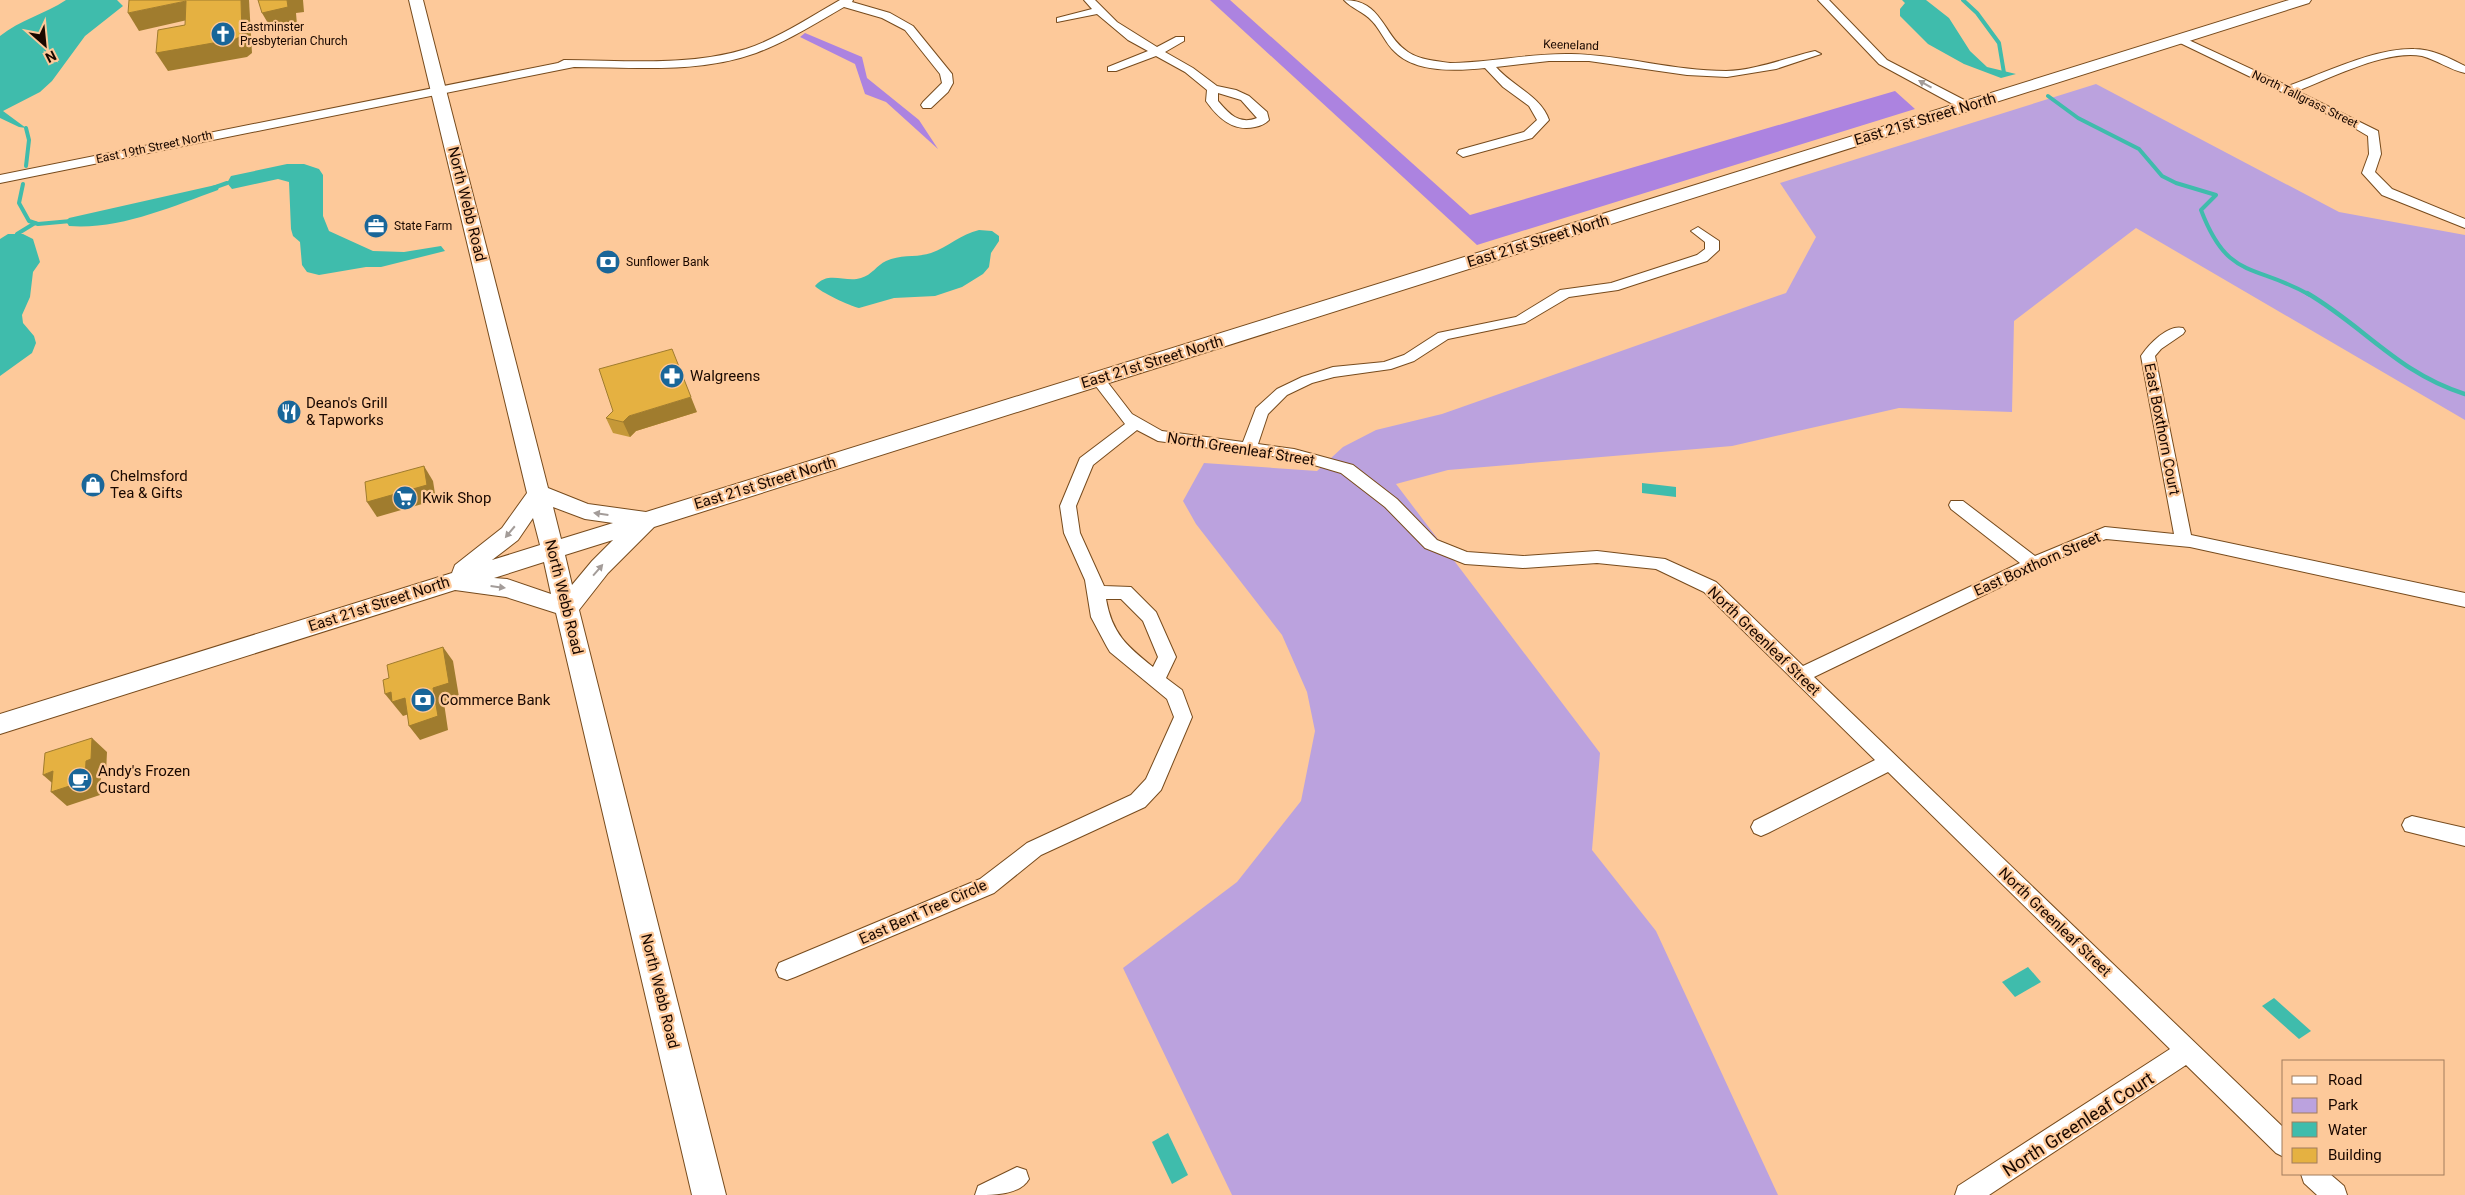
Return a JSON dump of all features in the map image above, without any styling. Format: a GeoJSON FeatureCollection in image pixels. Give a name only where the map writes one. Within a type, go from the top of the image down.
{"type":"FeatureCollection","features":[{"type":"Feature","properties":{"kind":"main road","name":"North Webb Road"},"geometry":{"type":"LineString","coordinates":[[416,0],[539,493],[709,1195]]}},
{"type":"Feature","properties":{"kind":"main road","name":"East 21st Street North"},"geometry":{"type":"LineString","coordinates":[[0,724],[2304,0]]}},
{"type":"Feature","properties":{"kind":"main road"},"geometry":{"type":"LineString","coordinates":[[450,582],[510,534],[539,493],[585,511],[649,519]]}},
{"type":"Feature","properties":{"kind":"main road"},"geometry":{"type":"LineString","coordinates":[[450,582],[506,588],[567,608],[600,567],[649,519]]}},
{"type":"Feature","properties":{"kind":"street"},"geometry":{"type":"LineString","coordinates":[[1089,0],[1098,11],[1132,38],[1189,70],[1213,89]]}},
{"type":"Feature","properties":{"kind":"street","name":"Keeneland"},"geometry":{"type":"LineString","coordinates":[[1349,0],[1368,11],[1379,22],[1398,50],[1409,57],[1440,66],[1456,67],[1531,58],[1570,57],[1674,71],[1728,74],[1756,70],[1815,54]]}},
{"type":"Feature","properties":{"kind":"street"},"geometry":{"type":"LineString","coordinates":[[1823,0],[1883,62],[1958,109]]}},
{"type":"Feature","properties":{"kind":"street","name":"East 19th Street North"},"geometry":{"type":"LineString","coordinates":[[0,179],[308,115],[438,84],[575,63],[666,64],[728,57],[773,42],[846,1]]}},
{"type":"Feature","properties":{"kind":"street"},"geometry":{"type":"LineString","coordinates":[[846,1],[892,19],[910,29],[928,53],[948,74],[949,82],[944,91],[927,105]]}},
{"type":"Feature","properties":{"kind":"street"},"geometry":{"type":"LineString","coordinates":[[833,9],[860,16],[892,19]]}},
{"type":"Feature","properties":{"kind":"street"},"geometry":{"type":"LineString","coordinates":[[1061,20],[1098,11]]}},
{"type":"Feature","properties":{"kind":"street"},"geometry":{"type":"LineString","coordinates":[[1112,69],[1156,52],[1180,39]]}},
{"type":"Feature","properties":{"kind":"street","name":"North Tallgrass Street"},"geometry":{"type":"LineString","coordinates":[[2180,39],[2350,120],[2374,134],[2375,154],[2368,173],[2387,192],[2465,224]]}},
{"type":"Feature","properties":{"kind":"street"},"geometry":{"type":"LineString","coordinates":[[2288,90],[2388,56],[2411,52],[2432,55],[2465,70]]}},
{"type":"Feature","properties":{"kind":"street"},"geometry":{"type":"LineString","coordinates":[[1883,62],[1885,70],[1896,80],[1958,109]]}},
{"type":"Feature","properties":{"kind":"street"},"geometry":{"type":"LineString","coordinates":[[1463,153],[1528,135],[1543,120],[1542,113],[1536,105],[1508,86],[1487,64]]}},
{"type":"Feature","properties":{"kind":"street"},"geometry":{"type":"LineString","coordinates":[[1248,449],[1261,412],[1282,392],[1307,380],[1332,372],[1386,366],[1410,358],[1443,336],[1520,320],[1565,293],[1614,288],[1702,258],[1712,250],[1712,241],[1698,231]]}},
{"type":"Feature","properties":{"kind":"street","name":"East Boxthorn Court"},"geometry":{"type":"LineString","coordinates":[[2178,331],[2156,346],[2148,356],[2184,540]]}},
{"type":"Feature","properties":{"kind":"street","name":"North Greenleaf Street"},"geometry":{"type":"LineString","coordinates":[[1098,378],[1127,418],[1158,436],[1294,454],[1348,469],[1391,503],[1431,544],[1465,558],[1524,562],[1597,557],[1659,563],[1710,587],[2282,1143]]}},
{"type":"Feature","properties":{"kind":"street","name":"East Bent Tree Circle"},"geometry":{"type":"LineString","coordinates":[[787,970],[987,886],[1034,849],[1138,801],[1154,784],[1183,716],[1175,695],[1116,647],[1100,617],[1094,580],[1072,533],[1068,506],[1086,462],[1136,423]]}},
{"type":"Feature","properties":{"kind":"street"},"geometry":{"type":"LineString","coordinates":[[1957,505],[2033,564]]}},
{"type":"Feature","properties":{"kind":"street","name":"East Boxthorn Street"},"geometry":{"type":"LineString","coordinates":[[1801,675],[2033,564],[2105,533],[2184,540],[2465,600]]}},
{"type":"Feature","properties":{"kind":"street"},"geometry":{"type":"LineString","coordinates":[[1097,593],[1125,592],[1150,617],[1167,657],[1156,680]]}},
{"type":"Feature","properties":{"kind":"street"},"geometry":{"type":"LineString","coordinates":[[1761,827],[1890,762]]}},
{"type":"Feature","properties":{"kind":"street"},"geometry":{"type":"LineString","coordinates":[[2412,824],[2465,837]]}},
{"type":"Feature","properties":{"kind":"street","name":"North Greenleaf Court"},"geometry":{"type":"LineString","coordinates":[[1968,1195],[2187,1051]]}},
{"type":"Feature","properties":{"kind":"street"},"geometry":{"type":"LineString","coordinates":[[2314,1175],[2335,1195]]}},
{"type":"Feature","properties":{"kind":"street"},"geometry":{"type":"LineString","coordinates":[[987,1195],[1017,1179]]}},
{"type":"Feature","properties":{"kind":"green space"},"geometry":{"type":"Polygon","coordinates":[[[2096,84],[2339,212],[2465,235],[2465,420],[2136,228],[2014,321],[2012,412],[1899,408],[1732,446],[1448,470],[1396,484],[1600,753],[1592,850],[1656,931],[1778,1195],[1232,1195],[1123,968],[1237,882],[1301,801],[1315,731],[1307,692],[1282,635],[1196,524],[1183,501],[1204,463],[1317,471],[1343,447],[1376,430],[1442,414],[1786,293],[1816,237],[1780,183],[2096,84]]]}},
{"type":"Feature","properties":{"kind":"shaded area"},"geometry":{"type":"Polygon","coordinates":[[[1210,0],[1230,0],[1470,215],[1895,91],[1915,109],[1477,245],[1210,0]]]}},
{"type":"Feature","properties":{"kind":"shaded area"},"geometry":{"type":"Polygon","coordinates":[[[805,33],[862,57],[867,78],[919,120],[938,149],[886,102],[865,94],[855,64],[800,37],[805,33]]]}},
{"type":"Feature","properties":{"kind":"water"},"geometry":{"type":"Polygon","coordinates":[[[66,0],[117,0],[123,6],[85,36],[52,81],[40,92],[3,111],[26,128],[19,127],[0,118],[0,36],[66,0]]]}},
{"type":"Feature","properties":{"kind":"water"},"geometry":{"type":"Polygon","coordinates":[[[1902,0],[1926,0],[1949,18],[1970,51],[1987,67],[2016,74],[2001,78],[1964,64],[1928,44],[1900,16],[1900,9],[1905,3],[1902,0]]]}},
{"type":"Feature","properties":{"kind":"water"},"geometry":{"type":"Polygon","coordinates":[[[287,164],[304,164],[319,169],[323,175],[323,216],[329,231],[373,251],[404,252],[441,246],[445,251],[381,267],[366,267],[319,275],[307,272],[302,265],[300,242],[293,236],[291,229],[289,182],[278,179],[232,189],[227,183],[231,176],[287,164]]]}},
{"type":"Feature","properties":{"kind":"water"},"geometry":{"type":"Polygon","coordinates":[[[220,184],[218,190],[126,221],[88,226],[69,226],[66,221],[69,218],[220,184]]]}},
{"type":"Feature","properties":{"kind":"water"},"geometry":{"type":"Polygon","coordinates":[[[979,230],[992,231],[999,236],[999,241],[991,253],[989,267],[983,274],[962,287],[935,296],[894,298],[859,308],[823,292],[815,286],[825,279],[861,278],[886,261],[931,253],[966,234],[979,230]]]}},
{"type":"Feature","properties":{"kind":"water"},"geometry":{"type":"Polygon","coordinates":[[[8,234],[23,234],[33,239],[40,262],[33,272],[30,297],[22,315],[23,323],[34,336],[36,343],[32,353],[0,376],[0,239],[8,234]]]}},
{"type":"Feature","properties":{"kind":"water"},"geometry":{"type":"Polygon","coordinates":[[[1642,483],[1676,487],[1676,497],[1642,493],[1642,483]]]}},
{"type":"Feature","properties":{"kind":"water"},"geometry":{"type":"Polygon","coordinates":[[[2028,967],[2041,982],[2015,997],[2002,982],[2028,967]]]}},
{"type":"Feature","properties":{"kind":"water"},"geometry":{"type":"Polygon","coordinates":[[[2274,998],[2311,1031],[2299,1039],[2262,1006],[2274,998]]]}},
{"type":"Feature","properties":{"kind":"water"},"geometry":{"type":"Polygon","coordinates":[[[1168,1133],[1188,1175],[1172,1184],[1152,1142],[1168,1133]]]}},
{"type":"Feature","properties":{"kind":"building"},"geometry":{"type":"Polygon","coordinates":[[[129,0],[241,0],[242,35],[236,39],[156,53],[158,30],[185,25],[186,1],[128,13],[129,0]]]}},
{"type":"Feature","properties":{"kind":"building"},"geometry":{"type":"Polygon","coordinates":[[[258,0],[287,0],[288,7],[262,13],[258,0]]]}},
{"type":"Feature","properties":{"kind":"building","name":"Walgreens"},"geometry":{"type":"Polygon","coordinates":[[[672,349],[691,397],[629,416],[623,422],[606,418],[613,411],[599,369],[672,349]]]}},
{"type":"Feature","properties":{"kind":"building"},"geometry":{"type":"Polygon","coordinates":[[[424,466],[427,485],[367,502],[365,482],[424,466]]]}},
{"type":"Feature","properties":{"kind":"building"},"geometry":{"type":"Polygon","coordinates":[[[443,647],[449,683],[433,688],[438,716],[409,726],[405,698],[392,702],[391,692],[385,694],[383,680],[389,678],[387,665],[443,647]]]}},
{"type":"Feature","properties":{"kind":"building"},"geometry":{"type":"Polygon","coordinates":[[[92,738],[91,759],[86,761],[85,781],[51,792],[53,771],[43,775],[45,753],[92,738]]]}},
{"type":"Feature","properties":{"kind":"waterway"},"geometry":{"type":"LineString","coordinates":[[1963,0],[1977,13],[1999,43],[2004,73]]}},
{"type":"Feature","properties":{"kind":"waterway"},"geometry":{"type":"LineString","coordinates":[[2048,96],[2078,118],[2139,149],[2162,176],[2176,183],[2216,195],[2201,210],[2211,233],[2222,249],[2233,260],[2245,267],[2310,295]]}},
{"type":"Feature","properties":{"kind":"waterway"},"geometry":{"type":"LineString","coordinates":[[26,128],[29,140],[26,166]]}},
{"type":"Feature","properties":{"kind":"waterway"},"geometry":{"type":"LineString","coordinates":[[213,188],[227,183]]}},
{"type":"Feature","properties":{"kind":"waterway"},"geometry":{"type":"LineString","coordinates":[[23,184],[19,203],[29,221],[35,223]]}},
{"type":"Feature","properties":{"kind":"waterway"},"geometry":{"type":"LineString","coordinates":[[35,223],[71,221]]}},
{"type":"Feature","properties":{"kind":"waterway"},"geometry":{"type":"LineString","coordinates":[[17,234],[35,223]]}},
{"type":"Feature","properties":{"kind":"waterway"},"geometry":{"type":"LineString","coordinates":[[2307,293],[2328,306],[2401,362],[2441,385],[2465,394]]}},
{"type":"Feature","properties":{"kind":"place","name":"Eastminster Presbyterian Church"},"geometry":{"type":"Point","coordinates":[223,34]}},
{"type":"Feature","properties":{"kind":"place","name":"State Farm"},"geometry":{"type":"Point","coordinates":[376,226]}},
{"type":"Feature","properties":{"kind":"place","name":"Sunflower Bank"},"geometry":{"type":"Point","coordinates":[608,262]}},
{"type":"Feature","properties":{"kind":"place","name":"Walgreens"},"geometry":{"type":"Point","coordinates":[672,376]}},
{"type":"Feature","properties":{"kind":"place","name":"Deano's Grill & Tapworks"},"geometry":{"type":"Point","coordinates":[289,412]}},
{"type":"Feature","properties":{"kind":"place","name":"Chelmsford Tea & Gifts"},"geometry":{"type":"Point","coordinates":[93,485]}},
{"type":"Feature","properties":{"kind":"place","name":"Kwik Shop"},"geometry":{"type":"Point","coordinates":[405,498]}},
{"type":"Feature","properties":{"kind":"place","name":"Commerce Bank"},"geometry":{"type":"Point","coordinates":[423,700]}},
{"type":"Feature","properties":{"kind":"place","name":"Andy's Frozen Custard"},"geometry":{"type":"Point","coordinates":[80,780]}}]}
